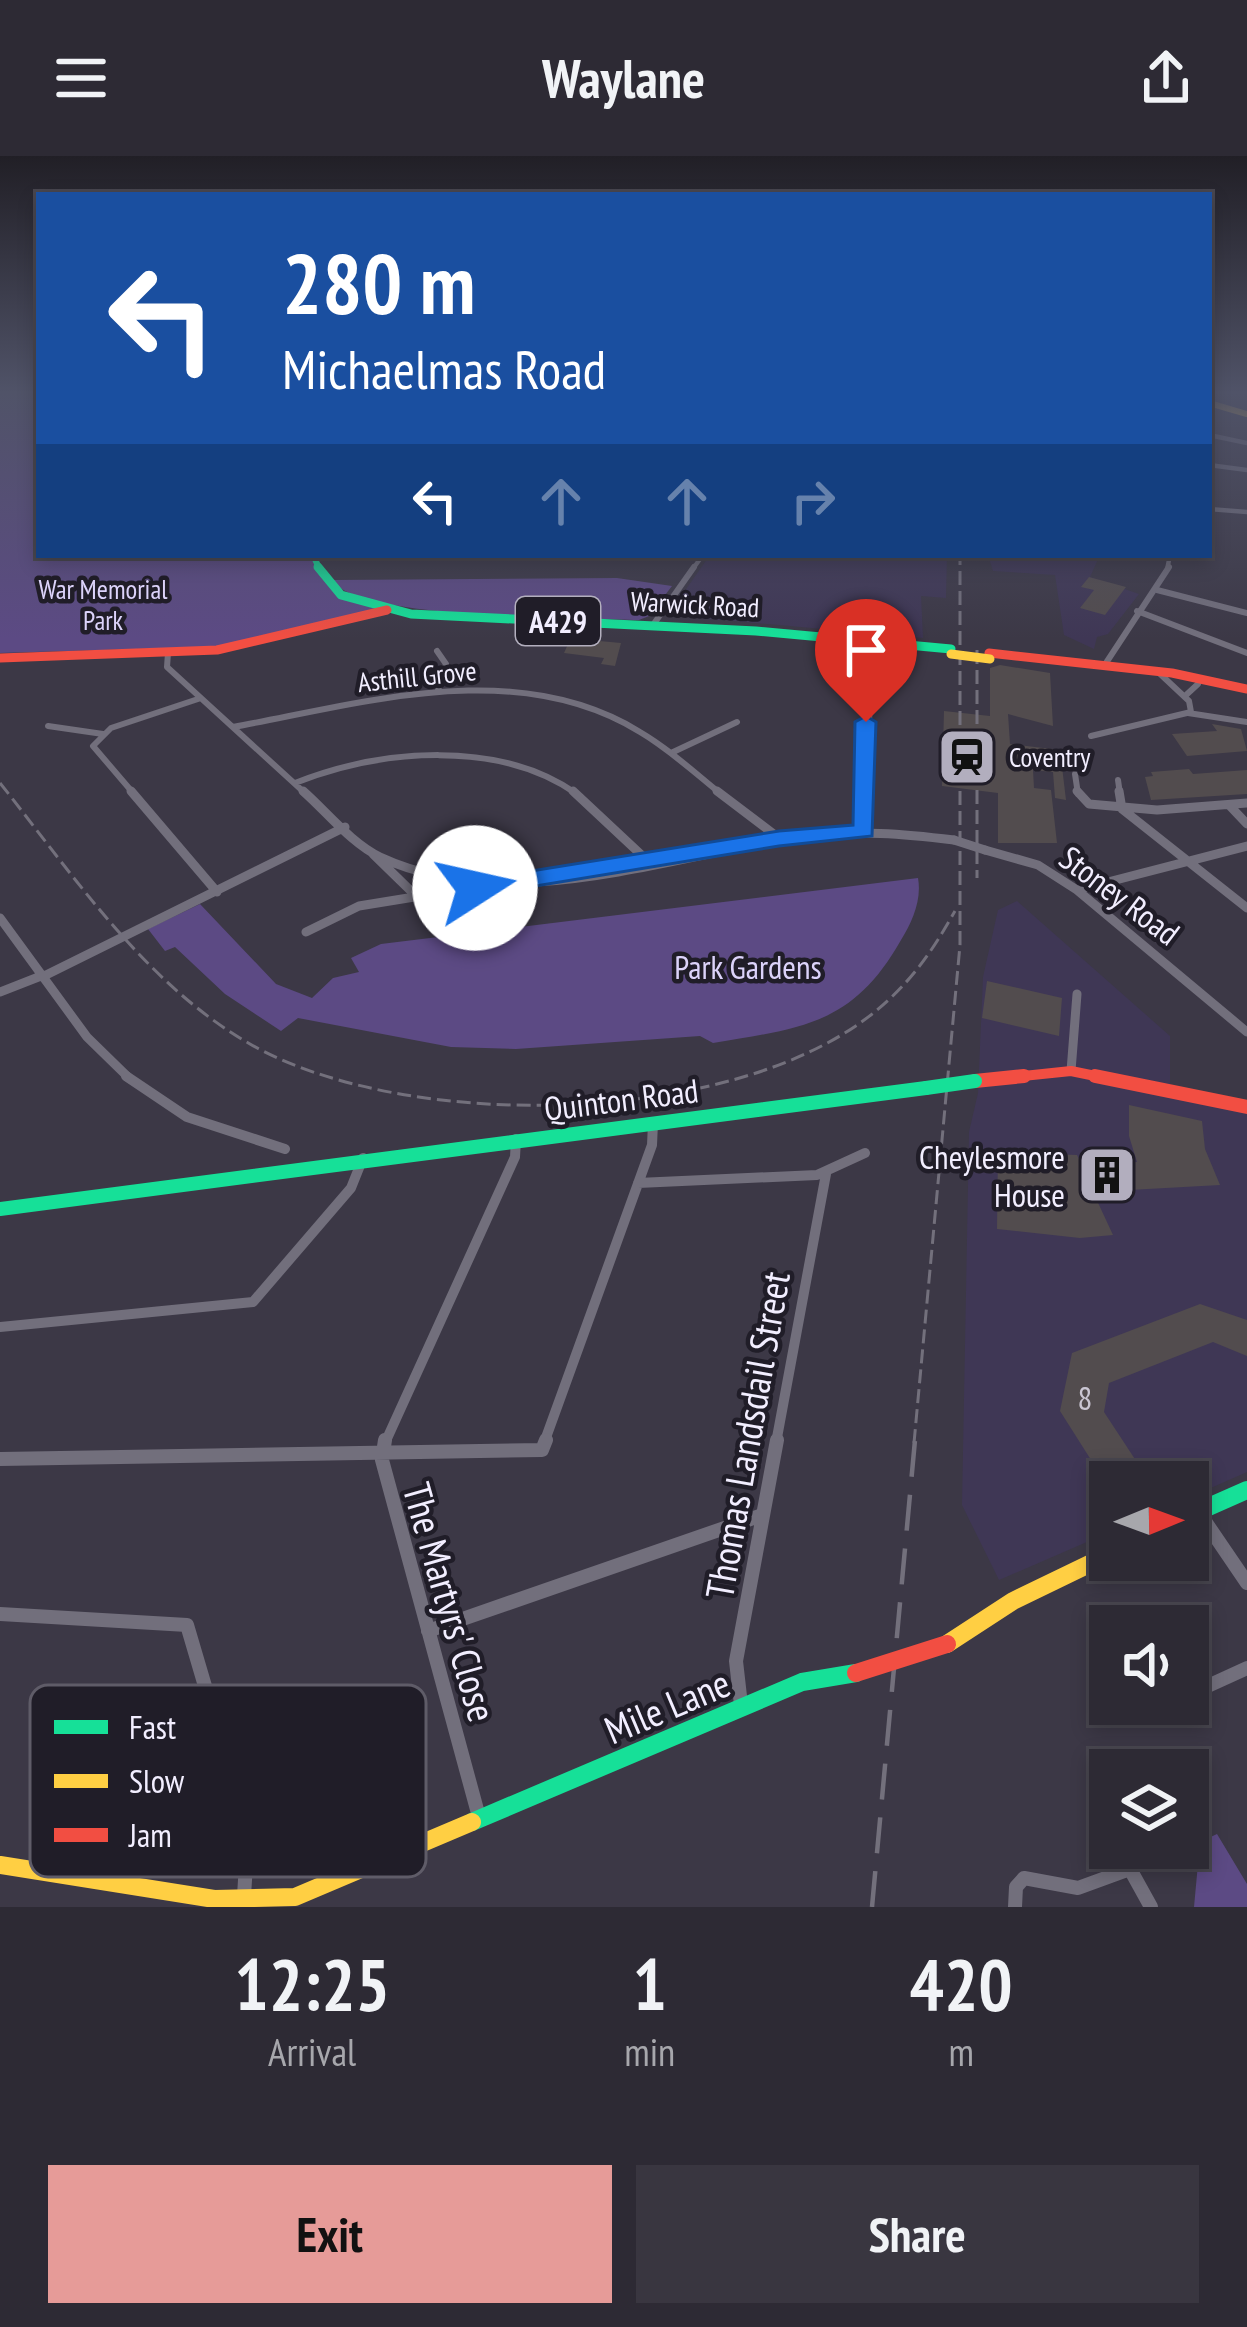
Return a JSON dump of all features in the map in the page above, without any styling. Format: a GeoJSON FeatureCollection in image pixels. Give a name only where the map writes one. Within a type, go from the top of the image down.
{"type":"FeatureCollection","features":[{"type":"Feature","properties":{"kind":"main road"},"geometry":{"type":"LineString","coordinates":[[315,558],[329,586],[374,612]]}},
{"type":"Feature","properties":{"kind":"main road"},"geometry":{"type":"LineString","coordinates":[[0,658],[217,650],[374,612],[411,614]]}},
{"type":"Feature","properties":{"kind":"main road","name":"Warwick Road"},"geometry":{"type":"LineString","coordinates":[[374,612],[653,625],[867,645],[884,641],[1162,675],[1247,693]]}},
{"type":"Feature","properties":{"kind":"main road","name":"Warwick Road"},"geometry":{"type":"LineString","coordinates":[[1056,664],[1110,660],[1247,693]]}},
{"type":"Feature","properties":{"kind":"main road","name":"Quinton Road"},"geometry":{"type":"LineString","coordinates":[[0,1209],[363,1158],[1071,1071],[1247,1107]]}},
{"type":"Feature","properties":{"kind":"main road"},"geometry":{"type":"LineString","coordinates":[[1209,1506],[1247,1490]]}},
{"type":"Feature","properties":{"kind":"main road","name":"Mile Lane"},"geometry":{"type":"LineString","coordinates":[[426,1845],[802,1682],[928,1654],[1012,1601],[1089,1564]]}},
{"type":"Feature","properties":{"kind":"main road","name":"Mile Lane"},"geometry":{"type":"LineString","coordinates":[[0,1864],[30,1869]]}},
{"type":"Feature","properties":{"kind":"main road","name":"Mile Lane"},"geometry":{"type":"LineString","coordinates":[[76,1877],[241,1905],[313,1899],[359,1877]]}},
{"type":"Feature","properties":{"kind":"street"},"geometry":{"type":"LineString","coordinates":[[1212,509],[1247,512]]}},
{"type":"Feature","properties":{"kind":"street"},"geometry":{"type":"LineString","coordinates":[[653,625],[702,558]]}},
{"type":"Feature","properties":{"kind":"street"},"geometry":{"type":"LineString","coordinates":[[1110,660],[1124,628],[1170,569],[1170,558]]}},
{"type":"Feature","properties":{"kind":"street"},"geometry":{"type":"LineString","coordinates":[[1157,590],[1247,613]]}},
{"type":"Feature","properties":{"kind":"street"},"geometry":{"type":"LineString","coordinates":[[1136,611],[1247,653]]}},
{"type":"Feature","properties":{"kind":"street"},"geometry":{"type":"LineString","coordinates":[[864,831],[867,645]]}},
{"type":"Feature","properties":{"kind":"street"},"geometry":{"type":"LineString","coordinates":[[437,651],[446,664],[438,690]]}},
{"type":"Feature","properties":{"kind":"street"},"geometry":{"type":"LineString","coordinates":[[167,653],[166,667],[413,893]]}},
{"type":"Feature","properties":{"kind":"street"},"geometry":{"type":"LineString","coordinates":[[1162,675],[1185,696],[1188,713]]}},
{"type":"Feature","properties":{"kind":"street"},"geometry":{"type":"LineString","coordinates":[[1185,696],[1198,684]]}},
{"type":"Feature","properties":{"kind":"street","name":"Asthill Grove"},"geometry":{"type":"LineString","coordinates":[[233,727],[438,690],[506,691],[572,702],[629,725],[779,838]]}},
{"type":"Feature","properties":{"kind":"street"},"geometry":{"type":"LineString","coordinates":[[201,698],[103,734],[94,743],[96,755],[217,892]]}},
{"type":"Feature","properties":{"kind":"street"},"geometry":{"type":"LineString","coordinates":[[1091,736],[1188,713],[1247,722]]}},
{"type":"Feature","properties":{"kind":"street"},"geometry":{"type":"LineString","coordinates":[[671,753],[737,722]]}},
{"type":"Feature","properties":{"kind":"street"},"geometry":{"type":"LineString","coordinates":[[48,726],[103,734]]}},
{"type":"Feature","properties":{"kind":"street"},"geometry":{"type":"LineString","coordinates":[[295,783],[434,753],[510,758],[562,782],[650,863]]}},
{"type":"Feature","properties":{"kind":"street"},"geometry":{"type":"LineString","coordinates":[[1076,774],[1081,803],[1122,808],[1247,803]]}},
{"type":"Feature","properties":{"kind":"street"},"geometry":{"type":"LineString","coordinates":[[1118,780],[1122,808],[1247,908]]}},
{"type":"Feature","properties":{"kind":"street"},"geometry":{"type":"LineString","coordinates":[[1229,805],[1247,824]]}},
{"type":"Feature","properties":{"kind":"street"},"geometry":{"type":"LineString","coordinates":[[0,992],[41,977],[345,827]]}},
{"type":"Feature","properties":{"kind":"street","name":"Stoney Road"},"geometry":{"type":"LineString","coordinates":[[306,932],[359,906],[407,900],[413,893],[650,863],[779,838],[864,831],[925,833],[1038,865],[1077,890],[1247,1032]]}},
{"type":"Feature","properties":{"kind":"street"},"geometry":{"type":"LineString","coordinates":[[1077,890],[1247,846]]}},
{"type":"Feature","properties":{"kind":"street","name":"Stoney Road"},"geometry":{"type":"LineString","coordinates":[[369,850],[422,873],[513,880]]}},
{"type":"Feature","properties":{"kind":"street"},"geometry":{"type":"LineString","coordinates":[[0,918],[102,1054],[157,1104],[193,1122],[285,1149]]}},
{"type":"Feature","properties":{"kind":"street"},"geometry":{"type":"LineString","coordinates":[[1071,1071],[1077,994]]}},
{"type":"Feature","properties":{"kind":"street"},"geometry":{"type":"LineString","coordinates":[[0,1459],[542,1450],[653,1140],[653,1122]]}},
{"type":"Feature","properties":{"kind":"street","name":"The Martyrs' Close"},"geometry":{"type":"LineString","coordinates":[[479,1819],[384,1485],[382,1453],[387,1429],[514,1157],[516,1139]]}},
{"type":"Feature","properties":{"kind":"street"},"geometry":{"type":"LineString","coordinates":[[638,1183],[826,1174],[865,1153]]}},
{"type":"Feature","properties":{"kind":"street"},"geometry":{"type":"LineString","coordinates":[[0,1327],[254,1301],[351,1188],[363,1158]]}},
{"type":"Feature","properties":{"kind":"street","name":"Thomas Landsdail Street"},"geometry":{"type":"LineString","coordinates":[[742,1707],[736,1661],[826,1174]]}},
{"type":"Feature","properties":{"kind":"street"},"geometry":{"type":"LineString","coordinates":[[428,1630],[762,1515]]}},
{"type":"Feature","properties":{"kind":"street"},"geometry":{"type":"LineString","coordinates":[[1209,1534],[1247,1583]]}},
{"type":"Feature","properties":{"kind":"street"},"geometry":{"type":"LineString","coordinates":[[0,1614],[187,1625],[205,1685]]}},
{"type":"Feature","properties":{"kind":"street"},"geometry":{"type":"LineString","coordinates":[[1209,1685],[1247,1668]]}},
{"type":"Feature","properties":{"kind":"street"},"geometry":{"type":"LineString","coordinates":[[1015,1907],[1016,1887],[1024,1878],[1078,1888],[1130,1869],[1150,1907]]}},
{"type":"Feature","properties":{"kind":"shaded area"},"geometry":{"type":"Polygon","coordinates":[[[708,558],[947,558],[946,598],[921,596],[923,638],[668,615],[708,558]]]}},
{"type":"Feature","properties":{"kind":"shaded area"},"geometry":{"type":"Polygon","coordinates":[[[989,558],[1099,558],[1090,577],[1139,594],[1108,634],[1097,637],[1094,649],[1064,635],[1055,575],[993,571],[989,558]]]}},
{"type":"Feature","properties":{"kind":"shaded area"},"geometry":{"type":"Polygon","coordinates":[[[1017,901],[1170,1036],[1170,1091],[1247,1110],[1247,1472],[1209,1489],[1209,1461],[1089,1461],[1089,1541],[999,1580],[962,1505],[969,1132],[978,1093],[983,977],[998,910],[1017,901]]]}},
{"type":"Feature","properties":{"kind":"green space","name":"War Memorial Park"},"geometry":{"type":"Polygon","coordinates":[[[0,476],[36,476],[36,558],[315,558],[344,597],[375,609],[239,646],[0,653],[0,476]]]}},
{"type":"Feature","properties":{"kind":"green space"},"geometry":{"type":"Polygon","coordinates":[[[617,578],[672,586],[649,616],[639,620],[427,610],[351,593],[331,580],[617,578]]]}},
{"type":"Feature","properties":{"kind":"green space","name":"Park Gardens"},"geometry":{"type":"Polygon","coordinates":[[[918,878],[917,903],[905,933],[864,990],[822,1018],[773,1033],[713,1043],[700,1036],[516,1049],[451,1047],[298,1018],[281,1031],[225,994],[175,947],[165,951],[148,929],[200,904],[276,984],[312,998],[333,978],[359,972],[351,958],[381,944],[918,878]]]}},
{"type":"Feature","properties":{"kind":"green space"},"geometry":{"type":"Polygon","coordinates":[[[1217,1834],[1247,1884],[1247,1907],[1194,1907],[1198,1869],[1209,1869],[1209,1838],[1217,1834]]]}},
{"type":"Feature","properties":{"kind":"building"},"geometry":{"type":"Polygon","coordinates":[[[1089,577],[1126,587],[1105,615],[1080,608],[1094,590],[1081,587],[1089,577]]]}},
{"type":"Feature","properties":{"kind":"building"},"geometry":{"type":"Polygon","coordinates":[[[569,642],[621,643],[615,666],[601,664],[604,658],[564,653],[569,642]]]}},
{"type":"Feature","properties":{"kind":"building"},"geometry":{"type":"Polygon","coordinates":[[[1000,665],[1050,673],[1053,726],[1008,714],[1010,744],[1060,750],[1066,800],[1055,798],[1053,772],[1033,770],[1034,788],[1051,790],[1057,843],[998,843],[998,793],[942,786],[944,711],[990,716],[990,668],[1000,665]]]}},
{"type":"Feature","properties":{"kind":"building"},"geometry":{"type":"Polygon","coordinates":[[[1212,724],[1241,729],[1247,751],[1187,756],[1172,734],[1217,731],[1212,724]]]}},
{"type":"Feature","properties":{"kind":"building"},"geometry":{"type":"Polygon","coordinates":[[[1189,769],[1193,774],[1247,770],[1247,794],[1151,800],[1145,777],[1153,776],[1151,772],[1189,769]]]}},
{"type":"Feature","properties":{"kind":"building"},"geometry":{"type":"Polygon","coordinates":[[[987,981],[1062,998],[1059,1036],[982,1018],[987,981]]]}},
{"type":"Feature","properties":{"kind":"building","name":"Cheylesmore House"},"geometry":{"type":"Polygon","coordinates":[[[1129,1105],[1202,1121],[1205,1149],[1220,1185],[1093,1192],[1113,1235],[1080,1238],[997,1229],[998,1152],[1077,1155],[1082,1165],[1137,1162],[1129,1136],[1129,1105]]]}},
{"type":"Feature","properties":{"kind":"building"},"geometry":{"type":"Polygon","coordinates":[[[1200,1304],[1247,1320],[1247,1356],[1213,1342],[1109,1383],[1104,1412],[1136,1461],[1092,1461],[1060,1411],[1072,1353],[1200,1304]]]}},
{"type":"Feature","properties":{"kind":"railway"},"geometry":{"type":"LineString","coordinates":[[914,1443],[960,945],[960,558]]}},
{"type":"Feature","properties":{"kind":"railway"},"geometry":{"type":"LineString","coordinates":[[977,650],[977,878]]}},
{"type":"Feature","properties":{"kind":"railway"},"geometry":{"type":"LineString","coordinates":[[0,783],[113,926],[212,1019],[250,1044],[316,1073],[394,1093],[480,1103],[569,1105],[657,1096],[741,1078],[816,1049],[877,1010],[921,964],[955,911]]}},
{"type":"Feature","properties":{"kind":"railway"},"geometry":{"type":"LineString","coordinates":[[872,1907],[915,1440]]}},
{"type":"Feature","properties":{"kind":"traffic: fast"},"geometry":{"type":"LineString","coordinates":[[314,558],[324,580],[341,595],[411,614],[756,631],[951,649]]}},
{"type":"Feature","properties":{"kind":"traffic: fast"},"geometry":{"type":"LineString","coordinates":[[926,1088],[975,1081]]}},
{"type":"Feature","properties":{"kind":"traffic: fast"},"geometry":{"type":"LineString","coordinates":[[0,1209],[926,1088]]}},
{"type":"Feature","properties":{"kind":"traffic: fast"},"geometry":{"type":"LineString","coordinates":[[1209,1507],[1247,1490]]}},
{"type":"Feature","properties":{"kind":"traffic: fast"},"geometry":{"type":"LineString","coordinates":[[472,1822],[802,1682],[856,1673]]}},
{"type":"Feature","properties":{"kind":"traffic: slow"},"geometry":{"type":"LineString","coordinates":[[951,654],[990,659]]}},
{"type":"Feature","properties":{"kind":"traffic: slow"},"geometry":{"type":"LineString","coordinates":[[947,1644],[1013,1601],[1089,1564]]}},
{"type":"Feature","properties":{"kind":"traffic: slow"},"geometry":{"type":"LineString","coordinates":[[426,1841],[472,1822]]}},
{"type":"Feature","properties":{"kind":"traffic: slow"},"geometry":{"type":"LineString","coordinates":[[0,1865],[30,1870]]}},
{"type":"Feature","properties":{"kind":"traffic: slow"},"geometry":{"type":"LineString","coordinates":[[76,1877],[214,1899],[295,1897],[342,1877]]}},
{"type":"Feature","properties":{"kind":"traffic: jam"},"geometry":{"type":"LineString","coordinates":[[0,658],[217,650],[387,610]]}},
{"type":"Feature","properties":{"kind":"traffic: jam"},"geometry":{"type":"LineString","coordinates":[[989,653],[1172,673],[1247,689]]}},
{"type":"Feature","properties":{"kind":"traffic: jam"},"geometry":{"type":"LineString","coordinates":[[975,1081],[1071,1071],[1247,1107]]}},
{"type":"Feature","properties":{"kind":"traffic: jam"},"geometry":{"type":"LineString","coordinates":[[856,1673],[947,1644]]}},
{"type":"Feature","properties":{"kind":"place","name":"Coventry"},"geometry":{"type":"Point","coordinates":[967,757]}},
{"type":"Feature","properties":{"kind":"place","name":"Cheylesmore House"},"geometry":{"type":"Point","coordinates":[1107,1175]}},
{"type":"Feature","properties":{"kind":"route"},"geometry":{"type":"LineString","coordinates":[[475,888],[699,855],[779,838],[864,831],[866,722]]}}]}
